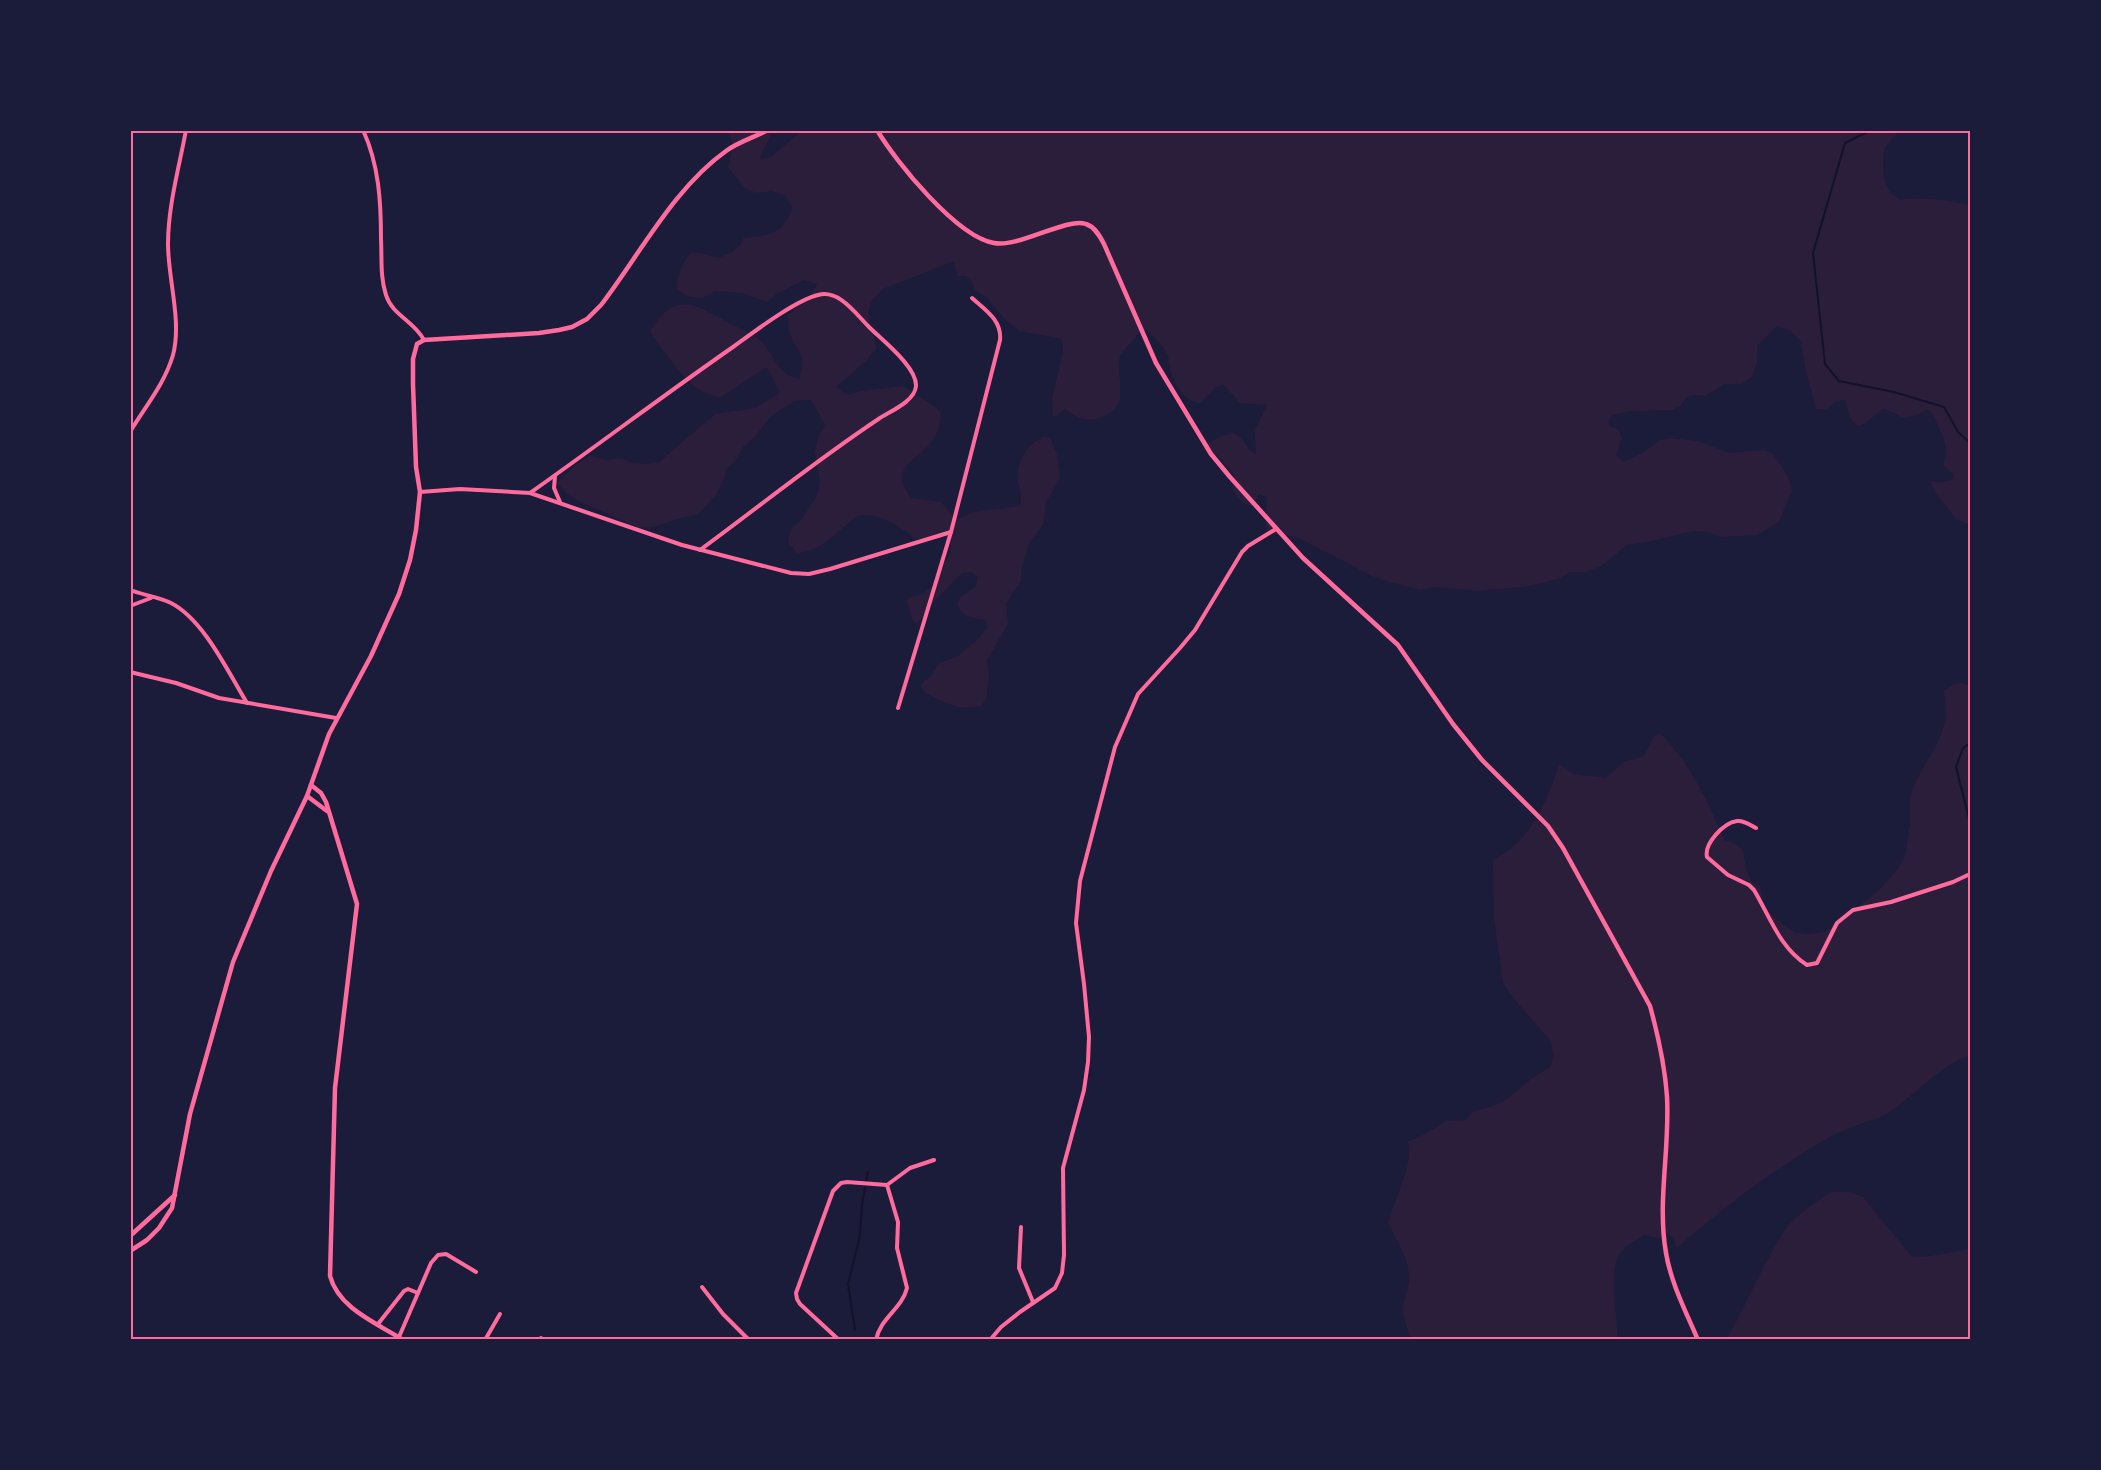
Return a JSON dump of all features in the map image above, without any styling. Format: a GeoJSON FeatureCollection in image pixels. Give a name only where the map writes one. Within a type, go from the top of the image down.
{"type":"FeatureCollection","features":[{"type":"Feature","properties":{"kind":"street"},"geometry":{"type":"LineString","coordinates":[[130,432],[161,382],[173,353],[176,336],[168,246],[169,215],[186,130]]}},
{"type":"Feature","properties":{"kind":"street"},"geometry":{"type":"LineString","coordinates":[[363,130],[377,174],[381,210],[382,278],[386,296],[390,305],[417,329],[424,340]]}},
{"type":"Feature","properties":{"kind":"street"},"geometry":{"type":"LineString","coordinates":[[130,1251],[147,1240],[159,1228],[172,1208],[190,1114],[233,962],[270,871],[307,796],[318,760],[336,718],[371,656],[399,594],[414,538],[420,492],[416,467],[414,349],[424,340],[539,333],[572,327],[587,319],[601,305],[681,194],[705,168],[729,149],[768,130]]}},
{"type":"Feature","properties":{"kind":"street"},"geometry":{"type":"LineString","coordinates":[[877,130],[909,175],[949,214],[981,239],[1001,244],[1029,238],[1075,223],[1088,224],[1098,233],[1156,363],[1211,454],[1303,558],[1398,645],[1453,724],[1482,760],[1548,826],[1563,848],[1650,1006],[1667,1097],[1663,1224],[1666,1255],[1683,1306],[1698,1340]]}},
{"type":"Feature","properties":{"kind":"street"},"geometry":{"type":"LineString","coordinates":[[530,493],[768,322],[816,295],[833,295],[846,304],[905,362],[914,375],[916,386],[914,393],[905,402],[860,431],[700,550]]}},
{"type":"Feature","properties":{"kind":"street"},"geometry":{"type":"LineString","coordinates":[[898,708],[951,532],[1000,339],[998,323],[972,298]]}},
{"type":"Feature","properties":{"kind":"street"},"geometry":{"type":"LineString","coordinates":[[555,475],[554,488],[560,502]]}},
{"type":"Feature","properties":{"kind":"street"},"geometry":{"type":"LineString","coordinates":[[420,492],[460,489],[530,493],[700,550],[791,573],[809,574],[951,532]]}},
{"type":"Feature","properties":{"kind":"street"},"geometry":{"type":"LineString","coordinates":[[990,1340],[1001,1327],[1055,1288],[1062,1273],[1064,1255],[1063,1168],[1084,1090],[1088,1062],[1088,1026],[1076,923],[1077,902],[1080,881],[1115,747],[1138,694],[1195,630],[1242,552],[1276,529]]}},
{"type":"Feature","properties":{"kind":"street"},"geometry":{"type":"LineString","coordinates":[[130,590],[168,601],[190,618],[210,643],[248,704]]}},
{"type":"Feature","properties":{"kind":"street"},"geometry":{"type":"LineString","coordinates":[[130,606],[151,597]]}},
{"type":"Feature","properties":{"kind":"street"},"geometry":{"type":"LineString","coordinates":[[130,672],[176,683],[219,698],[336,718]]}},
{"type":"Feature","properties":{"kind":"street"},"geometry":{"type":"LineString","coordinates":[[311,785],[321,793],[329,813],[357,904],[335,1088],[330,1276],[333,1287],[343,1301],[401,1338],[432,1263],[442,1253],[476,1272]]}},
{"type":"Feature","properties":{"kind":"street"},"geometry":{"type":"LineString","coordinates":[[307,796],[329,813]]}},
{"type":"Feature","properties":{"kind":"street"},"geometry":{"type":"LineString","coordinates":[[1756,828],[1745,822],[1733,823],[1713,838],[1707,849],[1707,857],[1728,875],[1749,885],[1754,890],[1786,946],[1796,958],[1807,965],[1817,963],[1837,923],[1853,910],[1891,902],[1971,874]]}},
{"type":"Feature","properties":{"kind":"street"},"geometry":{"type":"LineString","coordinates":[[839,1340],[796,1299],[796,1293],[833,1191],[836,1186],[847,1182],[887,1185],[910,1168],[934,1160]]}},
{"type":"Feature","properties":{"kind":"street"},"geometry":{"type":"LineString","coordinates":[[876,1340],[882,1323],[900,1303],[908,1288],[897,1248],[898,1222],[887,1185]]}},
{"type":"Feature","properties":{"kind":"street"},"geometry":{"type":"LineString","coordinates":[[130,1236],[175,1195]]}},
{"type":"Feature","properties":{"kind":"street"},"geometry":{"type":"LineString","coordinates":[[1021,1227],[1019,1268],[1033,1302]]}},
{"type":"Feature","properties":{"kind":"street"},"geometry":{"type":"LineString","coordinates":[[702,1287],[723,1314],[749,1340]]}},
{"type":"Feature","properties":{"kind":"street"},"geometry":{"type":"LineString","coordinates":[[378,1324],[404,1291],[408,1289],[418,1293]]}},
{"type":"Feature","properties":{"kind":"street"},"geometry":{"type":"LineString","coordinates":[[484,1340],[500,1314]]}},
{"type":"Feature","properties":{"kind":"shaded area"},"geometry":{"type":"Polygon","coordinates":[[[803,130],[1899,131],[1884,149],[1884,180],[1890,192],[1900,200],[1927,199],[1970,205],[1970,525],[1956,519],[1935,492],[1930,481],[1952,480],[1954,475],[1943,465],[1945,444],[1931,412],[1927,410],[1905,417],[1883,409],[1858,426],[1850,418],[1845,400],[1836,401],[1827,409],[1816,409],[1801,342],[1791,331],[1777,326],[1757,346],[1757,363],[1752,377],[1741,384],[1724,384],[1705,396],[1686,397],[1681,406],[1672,410],[1631,411],[1612,415],[1609,426],[1618,429],[1622,438],[1616,455],[1623,462],[1661,440],[1669,438],[1698,441],[1729,453],[1764,450],[1772,453],[1789,478],[1792,491],[1778,523],[1757,535],[1722,537],[1707,532],[1693,531],[1627,545],[1601,566],[1586,572],[1570,572],[1558,579],[1530,586],[1479,591],[1435,587],[1420,590],[1372,576],[1297,537],[1268,533],[1266,496],[1259,495],[1252,506],[1243,502],[1234,492],[1234,477],[1230,469],[1217,455],[1208,455],[1203,449],[1216,438],[1233,433],[1256,455],[1255,430],[1267,405],[1240,403],[1224,385],[1216,387],[1200,403],[1189,399],[1180,391],[1174,380],[1165,351],[1150,333],[1143,329],[1120,355],[1120,400],[1110,413],[1100,418],[1086,419],[1077,417],[1065,409],[1053,418],[1052,399],[1063,351],[1062,339],[1019,331],[986,297],[975,290],[970,279],[957,276],[954,261],[883,289],[875,297],[869,311],[869,318],[876,349],[836,387],[847,395],[904,386],[941,413],[935,437],[907,466],[902,479],[912,498],[941,502],[952,515],[952,522],[973,512],[1020,506],[1018,475],[1024,454],[1032,444],[1045,436],[1051,440],[1057,454],[1060,479],[1046,502],[1043,525],[1030,541],[1022,567],[1021,581],[1006,603],[1008,624],[987,660],[989,676],[986,700],[981,706],[962,708],[948,704],[925,693],[920,685],[932,675],[938,664],[958,656],[979,638],[987,627],[986,620],[966,615],[957,605],[960,597],[976,586],[978,577],[971,572],[962,573],[929,607],[917,624],[913,621],[907,602],[909,597],[921,595],[936,584],[939,571],[951,553],[950,531],[940,539],[915,539],[887,520],[862,515],[855,517],[817,547],[797,553],[788,542],[791,529],[801,520],[817,496],[820,483],[815,451],[818,438],[825,425],[811,400],[794,401],[771,416],[726,469],[723,482],[716,495],[697,515],[653,527],[639,528],[579,501],[567,494],[557,483],[578,463],[590,456],[606,460],[620,458],[632,463],[659,462],[715,414],[755,408],[780,393],[767,367],[720,398],[694,386],[650,331],[670,308],[690,305],[701,308],[752,335],[761,341],[785,373],[799,379],[802,360],[790,334],[788,315],[810,297],[817,284],[804,280],[778,293],[767,302],[742,293],[715,291],[703,298],[690,297],[677,290],[681,270],[692,252],[718,258],[732,252],[742,243],[743,238],[768,235],[779,229],[792,208],[786,196],[772,191],[756,193],[744,187],[728,167],[733,145],[728,131],[773,131],[759,159],[771,157],[803,130]]]}},
{"type":"Feature","properties":{"kind":"shaded area"},"geometry":{"type":"Polygon","coordinates":[[[1959,682],[1970,686],[1970,1056],[1951,1064],[1888,1113],[1831,1136],[1783,1166],[1729,1205],[1677,1248],[1669,1234],[1663,1239],[1644,1235],[1626,1247],[1617,1259],[1615,1269],[1614,1293],[1618,1339],[1411,1339],[1403,1312],[1409,1282],[1408,1268],[1388,1223],[1406,1172],[1408,1141],[1416,1139],[1447,1121],[1466,1120],[1474,1111],[1507,1099],[1550,1067],[1554,1056],[1550,1040],[1503,983],[1494,918],[1493,860],[1506,853],[1527,832],[1543,806],[1559,764],[1574,774],[1606,778],[1623,762],[1644,756],[1654,736],[1660,733],[1680,757],[1697,783],[1724,840],[1736,844],[1743,850],[1748,876],[1760,886],[1764,906],[1784,926],[1797,933],[1824,932],[1877,892],[1897,870],[1905,856],[1910,824],[1910,797],[1914,784],[1943,729],[1946,716],[1944,690],[1959,682]]]}},
{"type":"Feature","properties":{"kind":"shaded area"},"geometry":{"type":"Polygon","coordinates":[[[1831,1192],[1849,1192],[1863,1197],[1911,1256],[1925,1257],[1970,1249],[1970,1339],[1954,1339],[1954,1336],[1948,1340],[1727,1339],[1784,1231],[1799,1215],[1831,1192]]]}},
{"type":"Feature","properties":{"kind":"waterway"},"geometry":{"type":"LineString","coordinates":[[1871,130],[1845,143],[1813,253],[1825,364],[1839,381],[1894,392],[1944,407],[1958,432],[1970,443]]}},
{"type":"Feature","properties":{"kind":"waterway"},"geometry":{"type":"LineString","coordinates":[[1970,743],[1963,748],[1956,767],[1970,822]]}},
{"type":"Feature","properties":{"kind":"waterway"},"geometry":{"type":"LineString","coordinates":[[855,1330],[848,1284],[860,1236],[862,1204],[868,1172]]}}]}
